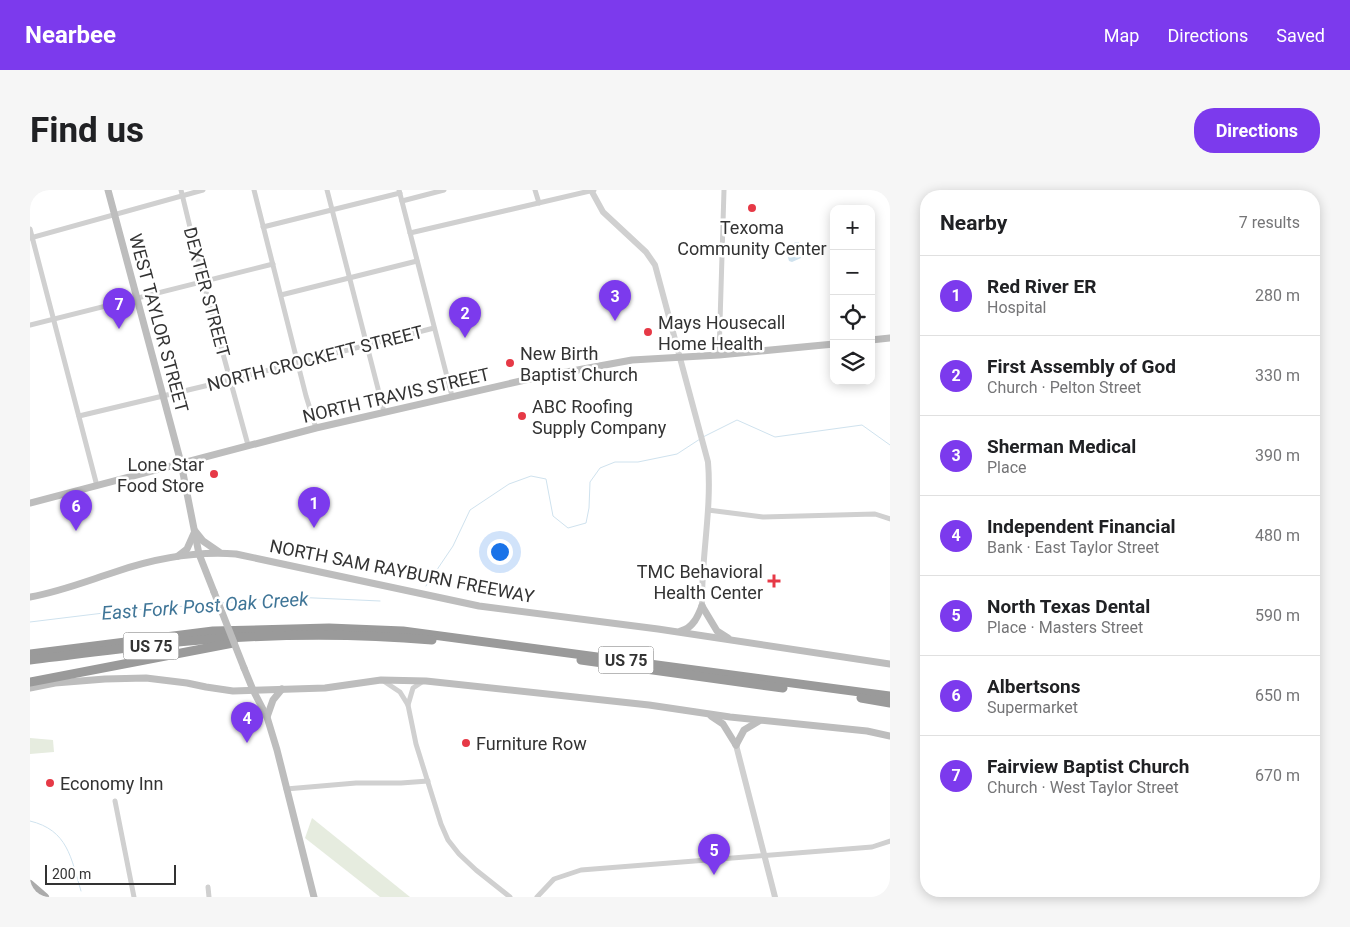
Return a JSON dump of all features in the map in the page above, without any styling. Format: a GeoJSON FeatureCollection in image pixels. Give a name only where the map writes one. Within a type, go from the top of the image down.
{"type":"FeatureCollection","features":[{"type":"Feature","properties":{"kind":"highway","name":"US 75"},"geometry":{"type":"LineString","coordinates":[[30,654],[214,631],[329,628],[403,631],[890,696]]}},
{"type":"Feature","properties":{"kind":"highway","name":"US 75"},"geometry":{"type":"LineString","coordinates":[[30,660],[188,641],[272,636],[358,636],[463,643],[890,703]]}},
{"type":"Feature","properties":{"kind":"highway"},"geometry":{"type":"LineString","coordinates":[[30,682],[272,636]]}},
{"type":"Feature","properties":{"kind":"main road","name":"WEST TAYLOR STREET"},"geometry":{"type":"LineString","coordinates":[[108,190],[181,464],[199,554],[253,690],[267,717],[314,897]]}},
{"type":"Feature","properties":{"kind":"main road"},"geometry":{"type":"LineString","coordinates":[[875,340],[890,338]]}},
{"type":"Feature","properties":{"kind":"main road","name":"NORTH TRAVIS STREET"},"geometry":{"type":"LineString","coordinates":[[30,503],[316,428],[452,396],[608,364],[656,358],[719,355],[830,344]]}},
{"type":"Feature","properties":{"kind":"main road"},"geometry":{"type":"LineString","coordinates":[[175,557],[187,549],[195,531],[203,541],[219,552]]}},
{"type":"Feature","properties":{"kind":"main road","name":"NORTH SAM RAYBURN FREEWAY"},"geometry":{"type":"LineString","coordinates":[[30,597],[48,594],[117,571],[175,557],[219,552],[479,606],[678,632],[890,664]]}},
{"type":"Feature","properties":{"kind":"main road"},"geometry":{"type":"LineString","coordinates":[[678,632],[687,630],[693,624],[702,606]]}},
{"type":"Feature","properties":{"kind":"main road"},"geometry":{"type":"LineString","coordinates":[[702,606],[718,631],[735,642]]}},
{"type":"Feature","properties":{"kind":"main road"},"geometry":{"type":"LineString","coordinates":[[30,688],[55,683],[146,678],[222,690],[325,688],[381,680],[426,680],[867,731],[890,736]]}},
{"type":"Feature","properties":{"kind":"main road"},"geometry":{"type":"LineString","coordinates":[[267,717],[273,700],[282,689]]}},
{"type":"Feature","properties":{"kind":"main road"},"geometry":{"type":"LineString","coordinates":[[707,714],[723,724],[736,745]]}},
{"type":"Feature","properties":{"kind":"main road"},"geometry":{"type":"LineString","coordinates":[[736,745],[744,730],[750,724],[760,720]]}},
{"type":"Feature","properties":{"kind":"main road"},"geometry":{"type":"LineString","coordinates":[[30,884],[45,897]]}},
{"type":"Feature","properties":{"kind":"street"},"geometry":{"type":"LineString","coordinates":[[31,238],[182,193],[203,190]]}},
{"type":"Feature","properties":{"kind":"street"},"geometry":{"type":"LineString","coordinates":[[254,190],[316,428]]}},
{"type":"Feature","properties":{"kind":"street"},"geometry":{"type":"LineString","coordinates":[[327,190],[384,412]]}},
{"type":"Feature","properties":{"kind":"street"},"geometry":{"type":"LineString","coordinates":[[402,201],[444,190]]}},
{"type":"Feature","properties":{"kind":"street"},"geometry":{"type":"LineString","coordinates":[[535,190],[539,203]]}},
{"type":"Feature","properties":{"kind":"street"},"geometry":{"type":"LineString","coordinates":[[410,234],[592,190],[603,212],[646,252],[655,265],[662,286],[704,447],[709,478],[702,606]]}},
{"type":"Feature","properties":{"kind":"street"},"geometry":{"type":"LineString","coordinates":[[719,355],[724,190]]}},
{"type":"Feature","properties":{"kind":"street"},"geometry":{"type":"LineString","coordinates":[[263,227],[400,192],[452,396]]}},
{"type":"Feature","properties":{"kind":"street","name":"DEXTER STREET"},"geometry":{"type":"LineString","coordinates":[[182,193],[203,281],[248,445]]}},
{"type":"Feature","properties":{"kind":"street"},"geometry":{"type":"LineString","coordinates":[[30,229],[97,486]]}},
{"type":"Feature","properties":{"kind":"street"},"geometry":{"type":"LineString","coordinates":[[280,295],[417,261]]}},
{"type":"Feature","properties":{"kind":"street"},"geometry":{"type":"LineString","coordinates":[[30,325],[273,264]]}},
{"type":"Feature","properties":{"kind":"street","name":"NORTH CROCKETT STREET"},"geometry":{"type":"LineString","coordinates":[[79,416],[434,328]]}},
{"type":"Feature","properties":{"kind":"street"},"geometry":{"type":"LineString","coordinates":[[708,510],[762,517],[875,514],[890,519]]}},
{"type":"Feature","properties":{"kind":"street"},"geometry":{"type":"LineString","coordinates":[[381,680],[396,688],[404,696],[408,705],[416,744],[441,824],[450,842],[458,854],[510,897]]}},
{"type":"Feature","properties":{"kind":"street"},"geometry":{"type":"LineString","coordinates":[[408,705],[413,688],[417,683],[426,680]]}},
{"type":"Feature","properties":{"kind":"street"},"geometry":{"type":"LineString","coordinates":[[736,745],[775,897]]}},
{"type":"Feature","properties":{"kind":"street"},"geometry":{"type":"LineString","coordinates":[[286,788],[356,783],[428,781]]}},
{"type":"Feature","properties":{"kind":"street"},"geometry":{"type":"LineString","coordinates":[[115,801],[134,897]]}},
{"type":"Feature","properties":{"kind":"street"},"geometry":{"type":"LineString","coordinates":[[537,897],[554,879],[581,870],[872,847],[890,841]]}},
{"type":"Feature","properties":{"kind":"street"},"geometry":{"type":"LineString","coordinates":[[208,887],[209,897]]}},
{"type":"Feature","properties":{"kind":"shaded area"},"geometry":{"type":"Polygon","coordinates":[[[30,738],[53,740],[54,752],[30,754],[30,738]]]}},
{"type":"Feature","properties":{"kind":"shaded area"},"geometry":{"type":"Polygon","coordinates":[[[312,818],[410,897],[380,897],[305,838],[312,818]]]}},
{"type":"Feature","properties":{"kind":"water"},"geometry":{"type":"Polygon","coordinates":[[[799,242],[801,258],[792,262],[789,261],[785,247],[799,242]]]}},
{"type":"Feature","properties":{"kind":"waterway","name":"East Fork Post Oak Creek"},"geometry":{"type":"LineString","coordinates":[[703,437],[737,420],[775,437],[862,425],[890,445]]}},
{"type":"Feature","properties":{"kind":"waterway","name":"East Fork Post Oak Creek"},"geometry":{"type":"LineString","coordinates":[[426,586],[453,546],[470,510],[509,484],[531,476],[546,479],[553,516],[568,528],[586,523],[589,508],[590,482],[600,468],[615,462],[638,462],[677,454],[700,439]]}},
{"type":"Feature","properties":{"kind":"waterway","name":"East Fork Post Oak Creek"},"geometry":{"type":"LineString","coordinates":[[221,603],[293,597],[380,601]]}},
{"type":"Feature","properties":{"kind":"waterway","name":"East Fork Post Oak Creek"},"geometry":{"type":"LineString","coordinates":[[30,622],[120,611],[214,604]]}},
{"type":"Feature","properties":{"kind":"waterway"},"geometry":{"type":"LineString","coordinates":[[30,821],[43,825],[60,838],[70,857],[81,891]]}},
{"type":"Feature","properties":{"kind":"place","name":"Texoma Community Center"},"geometry":{"type":"Point","coordinates":[752,208]}},
{"type":"Feature","properties":{"kind":"place","name":"Sherman Medical"},"geometry":{"type":"Point","coordinates":[615,321]}},
{"type":"Feature","properties":{"kind":"place","name":"Fairview Baptist Church"},"geometry":{"type":"Point","coordinates":[119,329]}},
{"type":"Feature","properties":{"kind":"place","name":"Mays Housecall Home Health"},"geometry":{"type":"Point","coordinates":[648,332]}},
{"type":"Feature","properties":{"kind":"place","name":"First Assembly of God"},"geometry":{"type":"Point","coordinates":[465,338]}},
{"type":"Feature","properties":{"kind":"place","name":"New Birth Baptist Church"},"geometry":{"type":"Point","coordinates":[510,363]}},
{"type":"Feature","properties":{"kind":"place","name":"ABC Roofing Supply Company"},"geometry":{"type":"Point","coordinates":[522,416]}},
{"type":"Feature","properties":{"kind":"place","name":"Lone Star Food Store"},"geometry":{"type":"Point","coordinates":[214,474]}},
{"type":"Feature","properties":{"kind":"place","name":"Red River ER"},"geometry":{"type":"Point","coordinates":[314,528]}},
{"type":"Feature","properties":{"kind":"place","name":"Albertsons"},"geometry":{"type":"Point","coordinates":[76,531]}},
{"type":"Feature","properties":{"kind":"place","name":"TMC Behavioral Health Center"},"geometry":{"type":"Point","coordinates":[774,581]}},
{"type":"Feature","properties":{"kind":"place","name":"Independent Financial"},"geometry":{"type":"Point","coordinates":[247,743]}},
{"type":"Feature","properties":{"kind":"place","name":"Furniture Row"},"geometry":{"type":"Point","coordinates":[466,743]}},
{"type":"Feature","properties":{"kind":"place","name":"Economy Inn"},"geometry":{"type":"Point","coordinates":[50,783]}},
{"type":"Feature","properties":{"kind":"place","name":"North Texas Dental"},"geometry":{"type":"Point","coordinates":[714,875]}}]}
